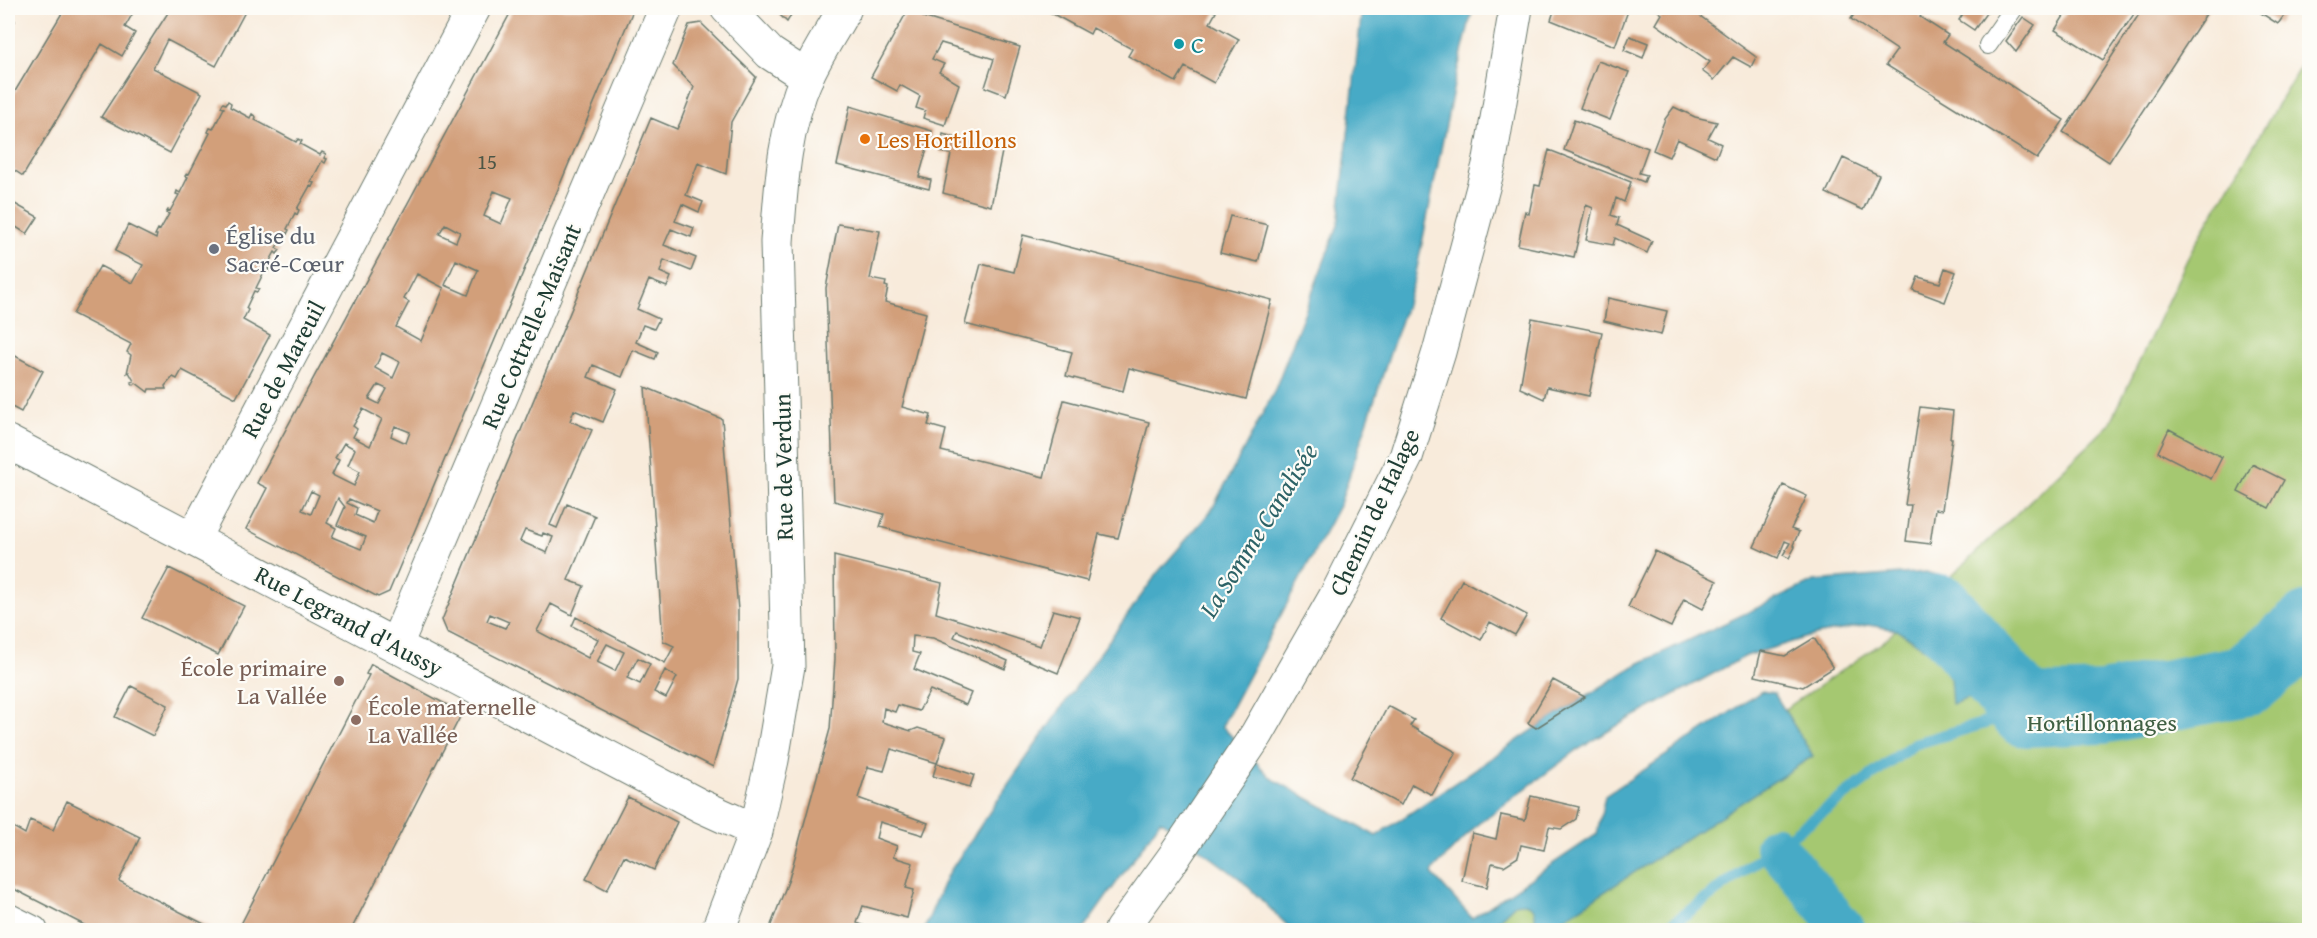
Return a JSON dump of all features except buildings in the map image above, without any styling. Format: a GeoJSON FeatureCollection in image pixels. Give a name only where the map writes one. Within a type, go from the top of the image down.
{"type":"FeatureCollection","features":[{"type":"Feature","properties":{"kind":"street","name":"Rue de Mareuil"},"geometry":{"type":"LineString","coordinates":[[193,539],[474,8]]}},
{"type":"Feature","properties":{"kind":"street","name":"Rue Cottrelle-Maisant"},"geometry":{"type":"LineString","coordinates":[[396,645],[666,8]]}},
{"type":"Feature","properties":{"kind":"street"},"geometry":{"type":"LineString","coordinates":[[727,8],[770,53],[807,77]]}},
{"type":"Feature","properties":{"kind":"street","name":"Rue de Verdun"},"geometry":{"type":"LineString","coordinates":[[718,930],[756,831],[772,760],[788,666],[777,242],[788,137],[807,77],[845,8]]}},
{"type":"Feature","properties":{"kind":"street","name":"Chemin de Halage"},"geometry":{"type":"LineString","coordinates":[[1120,930],[1174,857],[1257,734],[1337,594],[1406,457],[1439,352],[1489,165],[1516,8]]}},
{"type":"Feature","properties":{"kind":"street","name":"Rue Legrand d'Aussy"},"geometry":{"type":"LineString","coordinates":[[8,442],[691,801],[756,831]]}},
{"type":"Feature","properties":{"kind":"street"},"geometry":{"type":"LineString","coordinates":[[8,917],[34,930]]}},
{"type":"Feature","properties":{"kind":"lane"},"geometry":{"type":"LineString","coordinates":[[1988,45],[2014,8]]}},
{"type":"Feature","properties":{"kind":"green space","name":"Hortillonnages"},"geometry":{"type":"Polygon","coordinates":[[[2309,52],[2309,930],[1463,930],[1883,642],[2110,424],[2192,249],[2309,52]]]}},
{"type":"Feature","properties":{"kind":"water","name":"La Somme Canalisée"},"geometry":{"type":"Polygon","coordinates":[[[1362,8],[1473,8],[1454,85],[1415,278],[1340,504],[1222,726],[1271,778],[1376,836],[1536,728],[1634,666],[1814,581],[1926,572],[1952,579],[2012,660],[2037,675],[1952,704],[1950,678],[1937,657],[1897,630],[1868,625],[1815,635],[1746,656],[1620,724],[1576,751],[1478,824],[1434,869],[1432,874],[1472,918],[1597,834],[1605,796],[1762,691],[1774,693],[1813,756],[1549,930],[1531,930],[1535,919],[1534,910],[1531,906],[1522,903],[1515,904],[1488,930],[1292,930],[1240,879],[1161,820],[1083,930],[924,930],[946,877],[1009,783],[1159,571],[1211,511],[1274,392],[1338,225],[1362,8]]]}},
{"type":"Feature","properties":{"kind":"waterway"},"geometry":{"type":"LineString","coordinates":[[1939,610],[2026,711],[2103,708],[2247,680],[2310,627]]}},
{"type":"Feature","properties":{"kind":"waterway"},"geometry":{"type":"LineString","coordinates":[[1664,930],[1914,744],[2026,711]]}},
{"type":"Feature","properties":{"kind":"waterway"},"geometry":{"type":"LineString","coordinates":[[1776,847],[1845,930]]}},
{"type":"Feature","properties":{"kind":"place","name":"C"},"geometry":{"type":"Point","coordinates":[1179,44]}},
{"type":"Feature","properties":{"kind":"place","name":"Les Hortillons"},"geometry":{"type":"Point","coordinates":[865,139]}},
{"type":"Feature","properties":{"kind":"place","name":"Église du Sacré-Cœur"},"geometry":{"type":"Point","coordinates":[214,249]}},
{"type":"Feature","properties":{"kind":"place","name":"École primaire La Vallée"},"geometry":{"type":"Point","coordinates":[339,681]}},
{"type":"Feature","properties":{"kind":"place","name":"École maternelle La Vallée"},"geometry":{"type":"Point","coordinates":[356,720]}}]}
